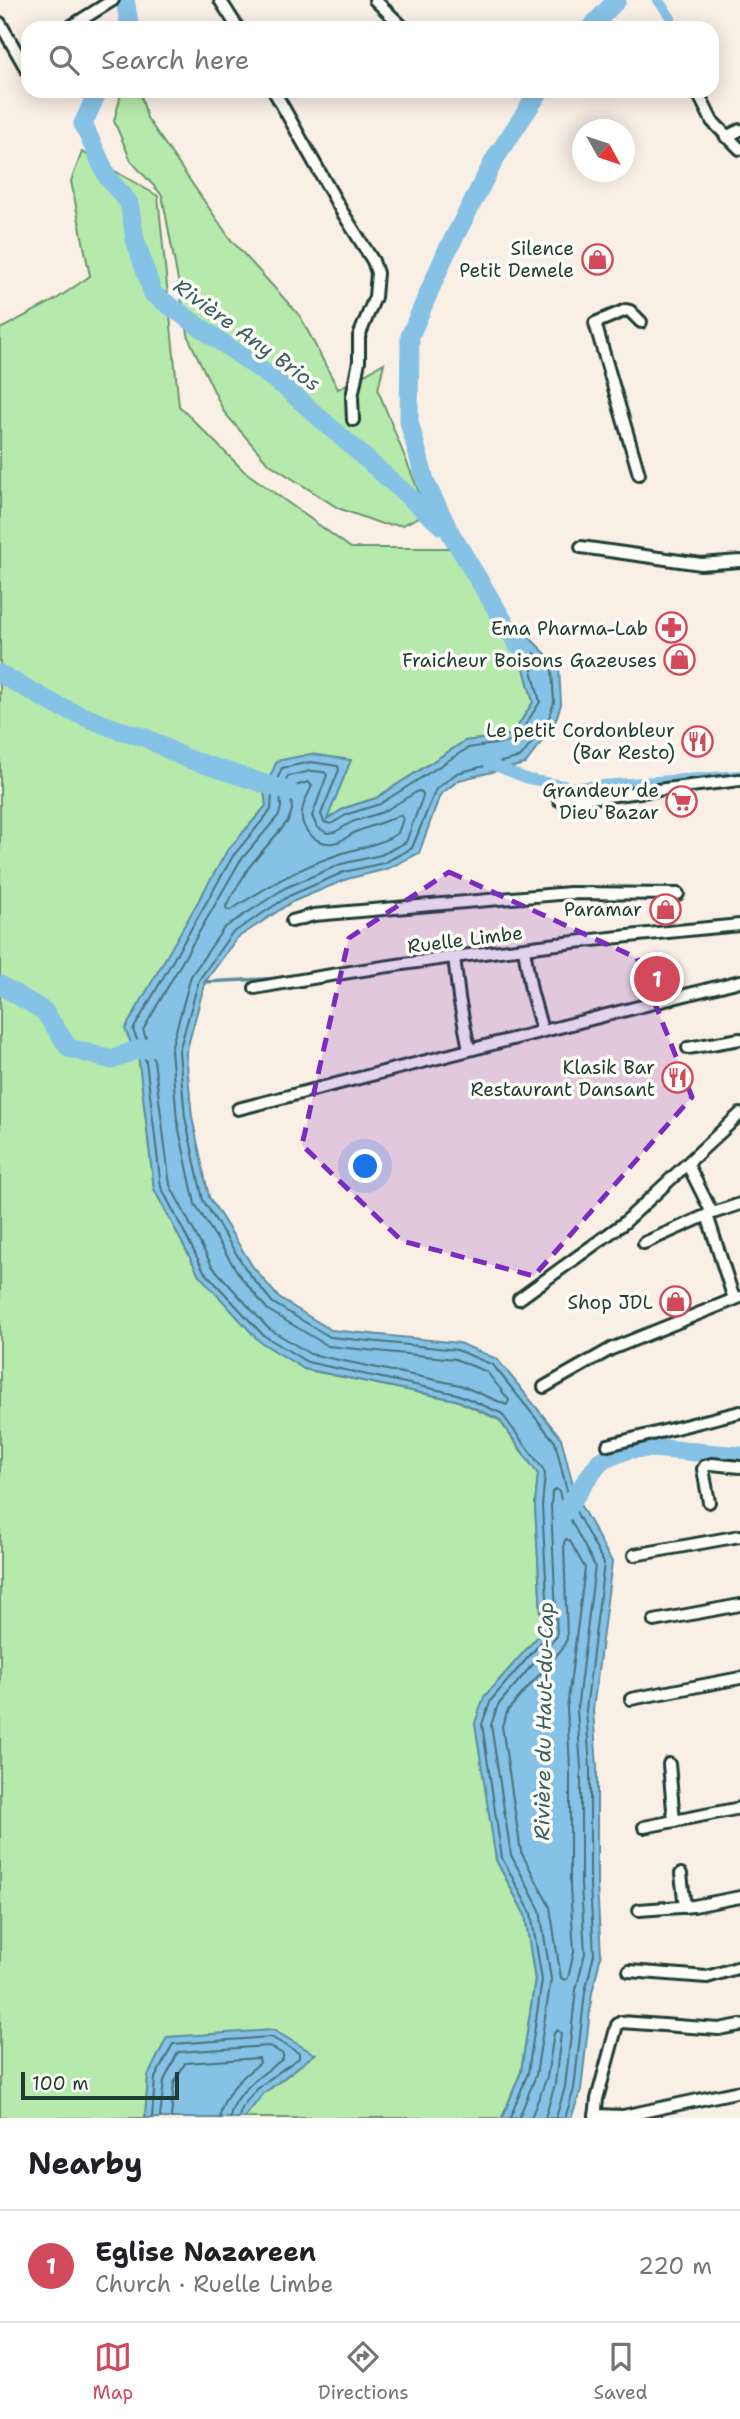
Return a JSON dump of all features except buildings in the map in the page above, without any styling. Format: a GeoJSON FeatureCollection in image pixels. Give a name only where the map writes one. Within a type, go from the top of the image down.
{"type":"FeatureCollection","features":[{"type":"Feature","properties":{"kind":"street"},"geometry":{"type":"LineString","coordinates":[[79,21],[113,0]]}},
{"type":"Feature","properties":{"kind":"street"},"geometry":{"type":"LineString","coordinates":[[220,0],[234,21]]}},
{"type":"Feature","properties":{"kind":"street"},"geometry":{"type":"LineString","coordinates":[[374,0],[396,21]]}},
{"type":"Feature","properties":{"kind":"street"},"geometry":{"type":"LineString","coordinates":[[0,23],[21,52]]}},
{"type":"Feature","properties":{"kind":"street"},"geometry":{"type":"LineString","coordinates":[[278,98],[341,211],[373,261],[377,273],[375,297],[359,336],[359,361],[352,397],[353,420]]}},
{"type":"Feature","properties":{"kind":"street"},"geometry":{"type":"LineString","coordinates":[[700,98],[712,121],[740,149]]}},
{"type":"Feature","properties":{"kind":"street"},"geometry":{"type":"LineString","coordinates":[[726,137],[740,130]]}},
{"type":"Feature","properties":{"kind":"street"},"geometry":{"type":"LineString","coordinates":[[639,474],[595,323],[626,310],[641,322]]}},
{"type":"Feature","properties":{"kind":"street"},"geometry":{"type":"LineString","coordinates":[[581,547],[701,564],[740,561]]}},
{"type":"Feature","properties":{"kind":"street"},"geometry":{"type":"LineString","coordinates":[[559,800],[740,780]]}},
{"type":"Feature","properties":{"kind":"street"},"geometry":{"type":"LineString","coordinates":[[292,921],[314,915],[570,893],[678,894]]}},
{"type":"Feature","properties":{"kind":"street","name":"Ruelle Limbe"},"geometry":{"type":"LineString","coordinates":[[255,988],[454,957],[740,925]]}},
{"type":"Feature","properties":{"kind":"street"},"geometry":{"type":"LineString","coordinates":[[524,949],[542,1030]]}},
{"type":"Feature","properties":{"kind":"street"},"geometry":{"type":"LineString","coordinates":[[454,957],[469,1049]]}},
{"type":"Feature","properties":{"kind":"street"},"geometry":{"type":"LineString","coordinates":[[238,1109],[740,981]]}},
{"type":"Feature","properties":{"kind":"street"},"geometry":{"type":"LineString","coordinates":[[688,1048],[740,1039]]}},
{"type":"Feature","properties":{"kind":"street"},"geometry":{"type":"LineString","coordinates":[[519,1299],[624,1223],[740,1114]]}},
{"type":"Feature","properties":{"kind":"street"},"geometry":{"type":"LineString","coordinates":[[544,1387],[611,1349],[737,1298],[710,1214],[688,1165]]}},
{"type":"Feature","properties":{"kind":"street"},"geometry":{"type":"LineString","coordinates":[[644,1243],[710,1214],[740,1205]]}},
{"type":"Feature","properties":{"kind":"street"},"geometry":{"type":"LineString","coordinates":[[608,1444],[740,1412]]}},
{"type":"Feature","properties":{"kind":"street"},"geometry":{"type":"LineString","coordinates":[[709,1502],[703,1469],[705,1466],[712,1464],[740,1467]]}},
{"type":"Feature","properties":{"kind":"street"},"geometry":{"type":"LineString","coordinates":[[634,1555],[740,1536]]}},
{"type":"Feature","properties":{"kind":"street"},"geometry":{"type":"LineString","coordinates":[[654,1621],[740,1605]]}},
{"type":"Feature","properties":{"kind":"street"},"geometry":{"type":"LineString","coordinates":[[631,1699],[740,1678]]}},
{"type":"Feature","properties":{"kind":"street"},"geometry":{"type":"LineString","coordinates":[[669,1763],[674,1821]]}},
{"type":"Feature","properties":{"kind":"street"},"geometry":{"type":"LineString","coordinates":[[644,1827],[740,1808]]}},
{"type":"Feature","properties":{"kind":"street"},"geometry":{"type":"LineString","coordinates":[[681,1874],[685,1907]]}},
{"type":"Feature","properties":{"kind":"street"},"geometry":{"type":"LineString","coordinates":[[639,1910],[685,1907],[740,1898]]}},
{"type":"Feature","properties":{"kind":"street"},"geometry":{"type":"LineString","coordinates":[[629,1971],[707,1977],[740,1967]]}},
{"type":"Feature","properties":{"kind":"street"},"geometry":{"type":"LineString","coordinates":[[740,2025],[719,2029],[621,2022],[617,2025],[597,2099],[595,2117],[623,2116],[740,2091]]}},
{"type":"Feature","properties":{"kind":"highlighted area"},"geometry":{"type":"Polygon","coordinates":[[[449,872],[637,958],[692,1097],[534,1276],[402,1241],[302,1145],[349,938],[449,872]]]}},
{"type":"Feature","properties":{"kind":"green space"},"geometry":{"type":"Polygon","coordinates":[[[120,98],[142,98],[147,118],[231,240],[300,316],[338,389],[384,363],[378,390],[424,505],[419,517],[403,525],[382,524],[338,508],[268,463],[224,412],[189,339],[162,195],[131,161],[114,121],[120,98]]]}},
{"type":"Feature","properties":{"kind":"green space"},"geometry":{"type":"Polygon","coordinates":[[[82,152],[158,196],[179,406],[244,471],[351,548],[449,548],[466,561],[523,664],[533,702],[512,735],[465,741],[376,798],[345,808],[326,820],[264,790],[266,806],[227,851],[139,1062],[154,1189],[304,1369],[456,1400],[499,1420],[538,1474],[535,1505],[542,1632],[484,1697],[496,1860],[525,1915],[535,1980],[521,2072],[502,2118],[244,2118],[263,2094],[315,2054],[148,2076],[145,2118],[0,2118],[0,329],[55,300],[90,276],[71,181],[82,152]]]}},
{"type":"Feature","properties":{"kind":"water"},"geometry":{"type":"Polygon","coordinates":[[[516,624],[559,667],[561,704],[554,725],[525,764],[459,780],[440,795],[419,853],[387,869],[347,879],[292,902],[237,938],[205,982],[186,1053],[192,1117],[209,1197],[253,1267],[279,1298],[331,1330],[459,1343],[497,1359],[561,1438],[576,1497],[612,1562],[593,1710],[597,1768],[597,1885],[601,1955],[592,1993],[581,2090],[571,2118],[502,2118],[521,2072],[535,1980],[525,1915],[496,1860],[475,1723],[484,1697],[542,1632],[535,1505],[538,1474],[499,1419],[456,1400],[304,1369],[259,1341],[199,1275],[154,1189],[139,1062],[125,1029],[227,851],[266,806],[264,790],[277,761],[311,754],[351,760],[327,819],[345,808],[376,798],[465,741],[512,735],[533,702],[523,664],[505,632],[516,624]]]}},
{"type":"Feature","properties":{"kind":"water"},"geometry":{"type":"Polygon","coordinates":[[[273,2030],[315,2054],[263,2094],[244,2118],[145,2118],[148,2076],[167,2037],[273,2030]]]}},
{"type":"Feature","properties":{"kind":"waterway","name":"Rivière Any Brios"},"geometry":{"type":"LineString","coordinates":[[125,0],[129,21]]}},
{"type":"Feature","properties":{"kind":"waterway","name":"Rivière du Haut-du-Cap"},"geometry":{"type":"LineString","coordinates":[[597,21],[617,0]]}},
{"type":"Feature","properties":{"kind":"waterway"},"geometry":{"type":"LineString","coordinates":[[658,0],[671,18]]}},
{"type":"Feature","properties":{"kind":"waterway","name":"Rivière Any Brios"},"geometry":{"type":"LineString","coordinates":[[95,98],[83,124],[108,178],[129,203],[135,239],[153,294],[286,388],[442,526]]}},
{"type":"Feature","properties":{"kind":"waterway","name":"Rivière du Haut-du-Cap"},"geometry":{"type":"LineString","coordinates":[[524,650],[518,645],[451,534],[426,484],[409,422],[410,336],[445,255],[496,157],[535,98]]}},
{"type":"Feature","properties":{"kind":"waterway"},"geometry":{"type":"LineString","coordinates":[[0,674],[58,706],[146,738],[185,758],[290,792]]}},
{"type":"Feature","properties":{"kind":"waterway"},"geometry":{"type":"LineString","coordinates":[[488,763],[528,779],[574,787],[740,775]]}},
{"type":"Feature","properties":{"kind":"waterway"},"geometry":{"type":"LineString","coordinates":[[205,982],[283,978]]}},
{"type":"Feature","properties":{"kind":"waterway"},"geometry":{"type":"LineString","coordinates":[[0,985],[44,1011],[69,1048],[112,1060],[133,1051],[157,1046]]}},
{"type":"Feature","properties":{"kind":"waterway"},"geometry":{"type":"LineString","coordinates":[[562,1515],[600,1461],[629,1449],[653,1448],[740,1456]]}},
{"type":"Feature","properties":{"kind":"place","name":"Silence Petit Demele"},"geometry":{"type":"Point","coordinates":[597,259]}},
{"type":"Feature","properties":{"kind":"place","name":"Ema Pharma-Lab"},"geometry":{"type":"Point","coordinates":[671,628]}},
{"type":"Feature","properties":{"kind":"place","name":"Fraicheur Boisons Gazeuses"},"geometry":{"type":"Point","coordinates":[680,660]}},
{"type":"Feature","properties":{"kind":"place","name":"Le petit Cordonbleur (Bar Resto)"},"geometry":{"type":"Point","coordinates":[698,741]}},
{"type":"Feature","properties":{"kind":"place","name":"Grandeur de Dieu Bazar"},"geometry":{"type":"Point","coordinates":[682,801]}},
{"type":"Feature","properties":{"kind":"place","name":"Paramar"},"geometry":{"type":"Point","coordinates":[665,909]}},
{"type":"Feature","properties":{"kind":"place","name":"Eglise Nazareen"},"geometry":{"type":"Point","coordinates":[657,979]}},
{"type":"Feature","properties":{"kind":"place","name":"Klasik Bar Restaurant Dansant"},"geometry":{"type":"Point","coordinates":[678,1078]}},
{"type":"Feature","properties":{"kind":"place","name":"Shop JDL"},"geometry":{"type":"Point","coordinates":[676,1302]}}]}
